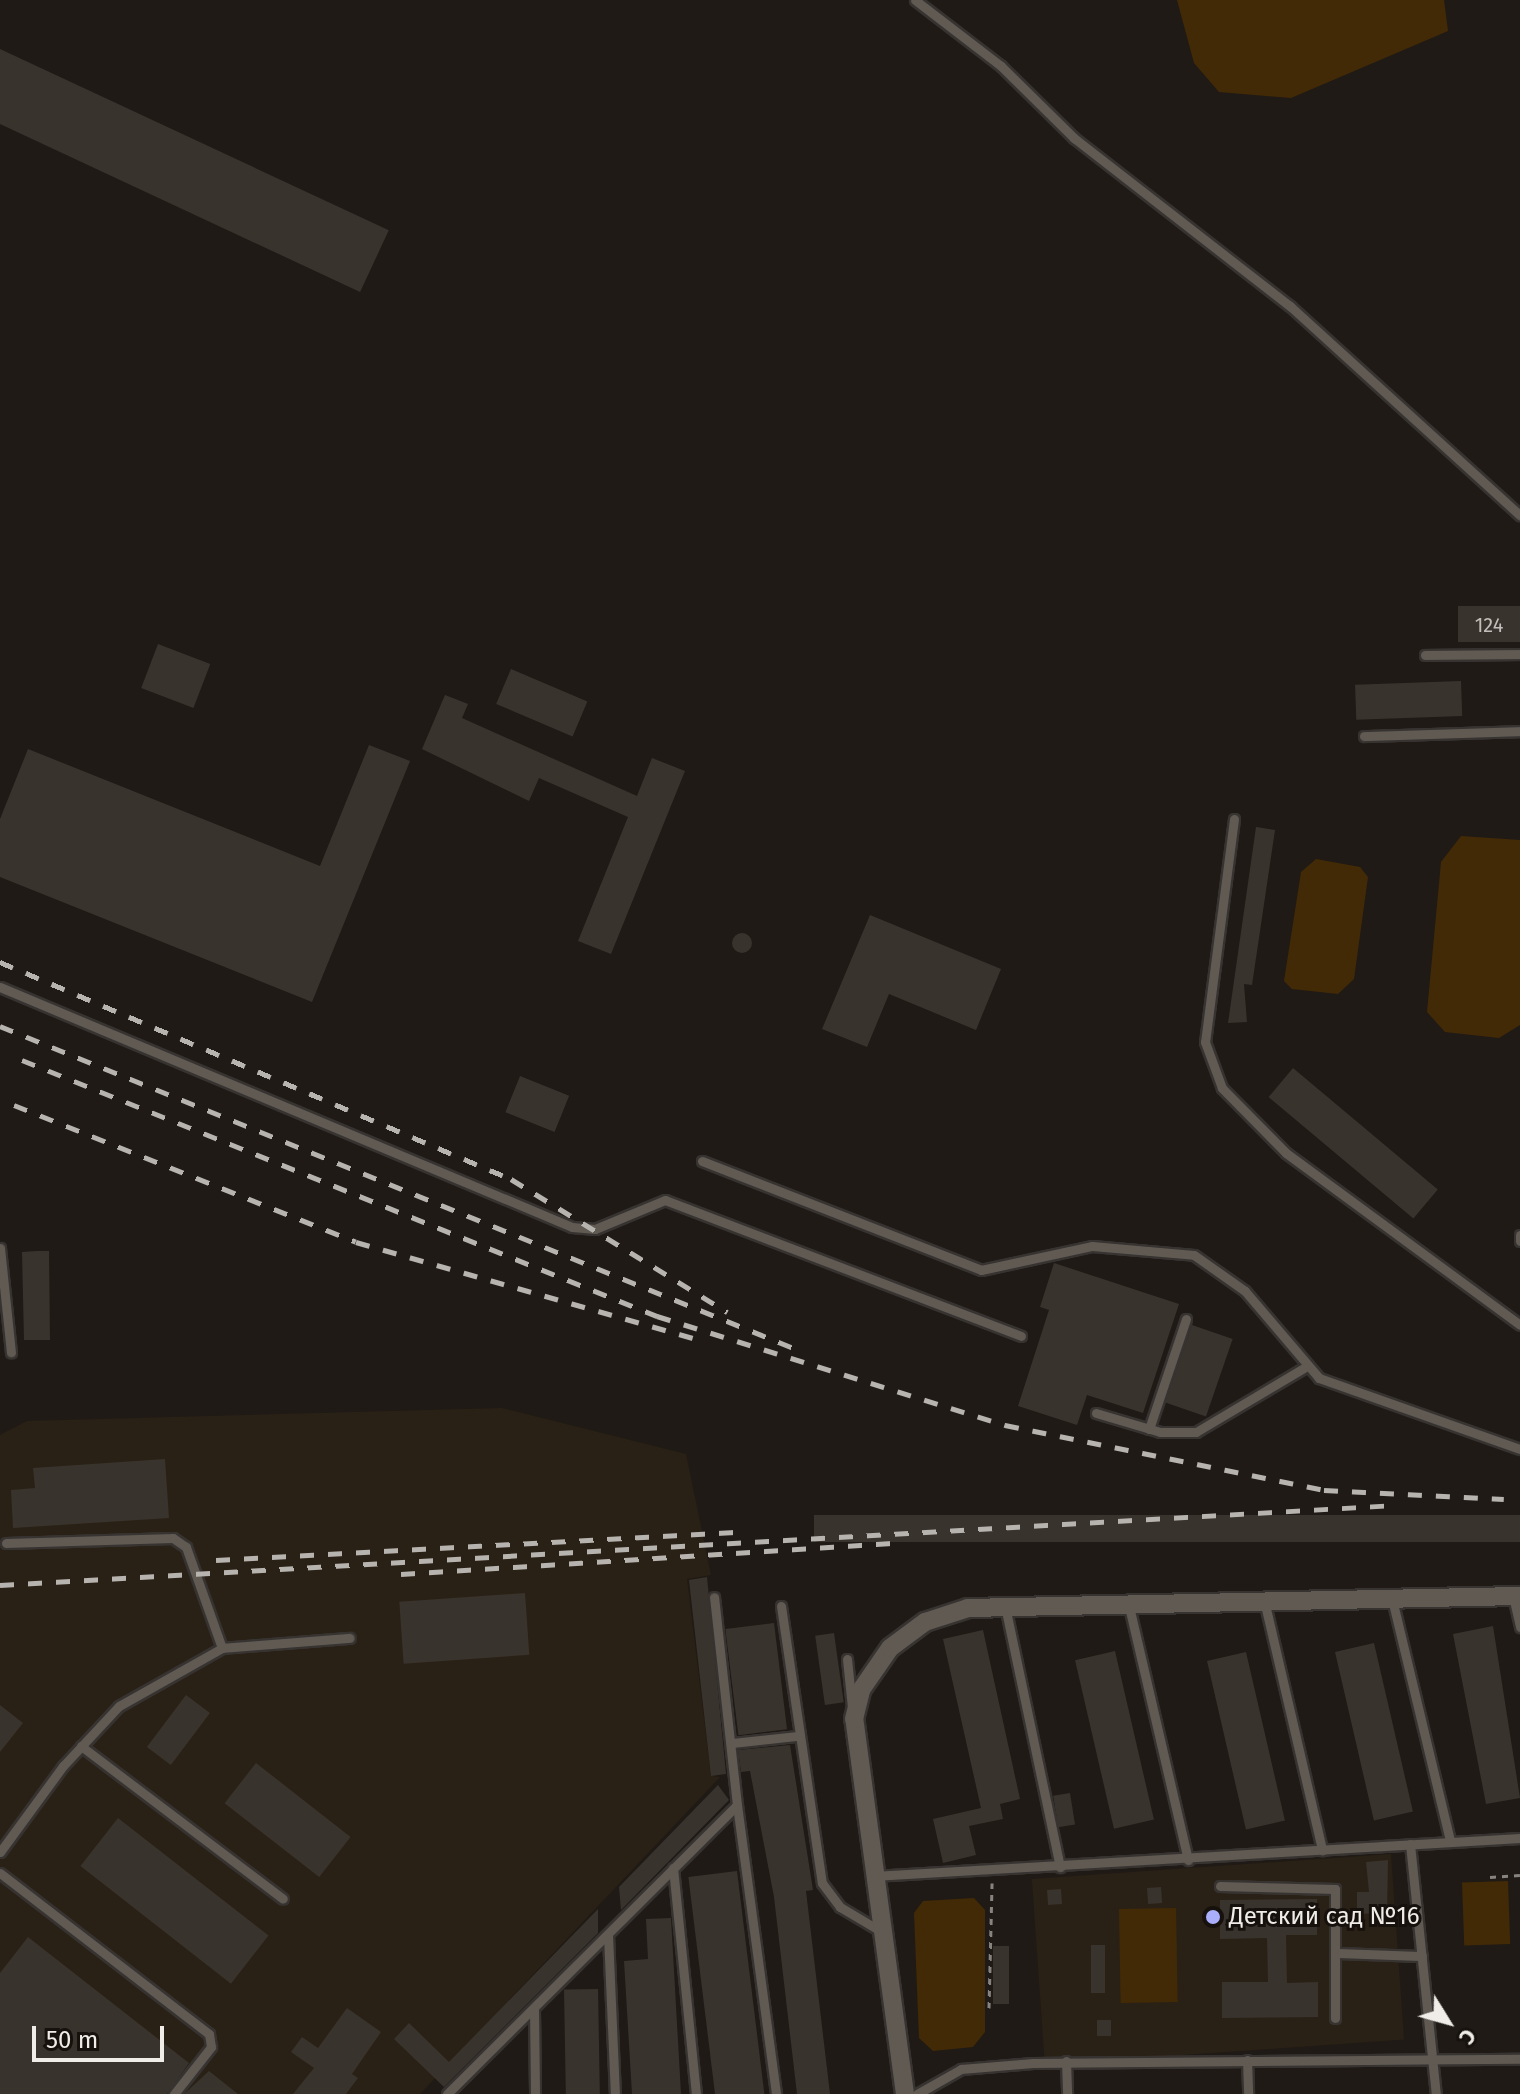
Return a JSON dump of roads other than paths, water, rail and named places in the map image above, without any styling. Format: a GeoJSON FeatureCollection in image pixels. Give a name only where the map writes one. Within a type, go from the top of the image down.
{"type":"FeatureCollection","features":[{"type":"Feature","properties":{"kind":"street"},"geometry":{"type":"LineString","coordinates":[[905,2094],[877,1929],[854,1719],[874,1668],[925,1622],[1005,1606],[1128,1600],[1391,1594],[1516,1596]]}},
{"type":"Feature","properties":{"kind":"lane"},"geometry":{"type":"LineString","coordinates":[[915,0],[1001,66],[1074,138],[1290,306],[1520,515]]}},
{"type":"Feature","properties":{"kind":"lane"},"geometry":{"type":"LineString","coordinates":[[1425,655],[1520,654]]}},
{"type":"Feature","properties":{"kind":"lane"},"geometry":{"type":"LineString","coordinates":[[1364,736],[1520,731]]}},
{"type":"Feature","properties":{"kind":"lane"},"geometry":{"type":"LineString","coordinates":[[1234,819],[1205,1042],[1222,1088],[1286,1153],[1520,1325]]}},
{"type":"Feature","properties":{"kind":"lane"},"geometry":{"type":"LineString","coordinates":[[0,987],[572,1227],[595,1229],[665,1200],[1021,1336]]}},
{"type":"Feature","properties":{"kind":"lane"},"geometry":{"type":"LineString","coordinates":[[702,1161],[981,1270],[1092,1246],[1194,1255],[1245,1291],[1304,1368],[1349,1393],[1482,1430],[1520,1449]]}},
{"type":"Feature","properties":{"kind":"lane"},"geometry":{"type":"LineString","coordinates":[[1520,1235],[1520,1241]]}},
{"type":"Feature","properties":{"kind":"lane"},"geometry":{"type":"LineString","coordinates":[[0,1248],[11,1352]]}},
{"type":"Feature","properties":{"kind":"lane"},"geometry":{"type":"LineString","coordinates":[[1149,1429],[1186,1319]]}},
{"type":"Feature","properties":{"kind":"lane"},"geometry":{"type":"LineString","coordinates":[[1096,1413],[1149,1429],[1196,1432],[1215,1425],[1304,1368]]}},
{"type":"Feature","properties":{"kind":"lane"},"geometry":{"type":"LineString","coordinates":[[6,1543],[173,1538],[186,1547],[222,1648]]}},
{"type":"Feature","properties":{"kind":"lane"},"geometry":{"type":"LineString","coordinates":[[1391,1594],[1450,1841]]}},
{"type":"Feature","properties":{"kind":"lane"},"geometry":{"type":"LineString","coordinates":[[1263,1596],[1322,1850]]}},
{"type":"Feature","properties":{"kind":"lane"},"geometry":{"type":"LineString","coordinates":[[1516,1596],[1520,1627]]}},
{"type":"Feature","properties":{"kind":"lane"},"geometry":{"type":"LineString","coordinates":[[714,1597],[737,1805],[776,2094]]}},
{"type":"Feature","properties":{"kind":"lane"},"geometry":{"type":"LineString","coordinates":[[1128,1600],[1188,1860]]}},
{"type":"Feature","properties":{"kind":"lane"},"geometry":{"type":"LineString","coordinates":[[781,1606],[796,1736],[826,1895],[877,1929]]}},
{"type":"Feature","properties":{"kind":"lane"},"geometry":{"type":"LineString","coordinates":[[1005,1606],[1060,1867]]}},
{"type":"Feature","properties":{"kind":"lane"},"geometry":{"type":"LineString","coordinates":[[0,1852],[81,1746],[119,1706],[222,1648],[350,1638]]}},
{"type":"Feature","properties":{"kind":"lane"},"geometry":{"type":"LineString","coordinates":[[847,1659],[854,1719]]}},
{"type":"Feature","properties":{"kind":"lane"},"geometry":{"type":"LineString","coordinates":[[732,1743],[796,1736]]}},
{"type":"Feature","properties":{"kind":"lane"},"geometry":{"type":"LineString","coordinates":[[81,1746],[283,1899]]}},
{"type":"Feature","properties":{"kind":"lane"},"geometry":{"type":"LineString","coordinates":[[447,2094],[737,1805]]}},
{"type":"Feature","properties":{"kind":"lane"},"geometry":{"type":"LineString","coordinates":[[873,1876],[1188,1860],[1520,1838]]}},
{"type":"Feature","properties":{"kind":"lane"},"geometry":{"type":"LineString","coordinates":[[1410,1844],[1435,2059],[1436,2094]]}},
{"type":"Feature","properties":{"kind":"lane"},"geometry":{"type":"LineString","coordinates":[[673,1868],[696,2094]]}},
{"type":"Feature","properties":{"kind":"lane"},"geometry":{"type":"LineString","coordinates":[[0,1873],[209,2034],[211,2047],[174,2094]]}},
{"type":"Feature","properties":{"kind":"lane"},"geometry":{"type":"LineString","coordinates":[[1220,1886],[1330,1885],[1336,1953],[1335,2018]]}},
{"type":"Feature","properties":{"kind":"lane"},"geometry":{"type":"LineString","coordinates":[[608,1935],[615,2094]]}},
{"type":"Feature","properties":{"kind":"lane"},"geometry":{"type":"LineString","coordinates":[[1336,1953],[1422,1956]]}},
{"type":"Feature","properties":{"kind":"lane"},"geometry":{"type":"LineString","coordinates":[[534,2010],[535,2094]]}},
{"type":"Feature","properties":{"kind":"lane"},"geometry":{"type":"LineString","coordinates":[[917,2094],[961,2069],[1066,2061],[1520,2059]]}},
{"type":"Feature","properties":{"kind":"lane"},"geometry":{"type":"LineString","coordinates":[[1247,2060],[1248,2094]]}},
{"type":"Feature","properties":{"kind":"lane"},"geometry":{"type":"LineString","coordinates":[[1066,2061],[1067,2094]]}},
{"type":"Feature","properties":{"kind":"lane"},"geometry":{"type":"LineString","coordinates":[[462,2094],[463,2079]]}},
{"type":"Feature","properties":{"kind":"railway"},"geometry":{"type":"LineString","coordinates":[[0,962],[511,1179],[727,1312]]}},
{"type":"Feature","properties":{"kind":"railway"},"geometry":{"type":"LineString","coordinates":[[0,1026],[796,1349]]}},
{"type":"Feature","properties":{"kind":"railway"},"geometry":{"type":"LineString","coordinates":[[22,1060],[657,1316],[1005,1425],[1324,1490],[1504,1499]]}},
{"type":"Feature","properties":{"kind":"railway"},"geometry":{"type":"LineString","coordinates":[[14,1105],[356,1242],[706,1342]]}},
{"type":"Feature","properties":{"kind":"railway"},"geometry":{"type":"LineString","coordinates":[[0,1585],[1394,1505]]}},
{"type":"Feature","properties":{"kind":"railway"},"geometry":{"type":"LineString","coordinates":[[216,1560],[735,1532]]}},
{"type":"Feature","properties":{"kind":"railway"},"geometry":{"type":"LineString","coordinates":[[401,1574],[896,1543]]}},
{"type":"Feature","properties":{"kind":"place","name":"Детский сад №16"},"geometry":{"type":"Point","coordinates":[1213,1917]}}]}
